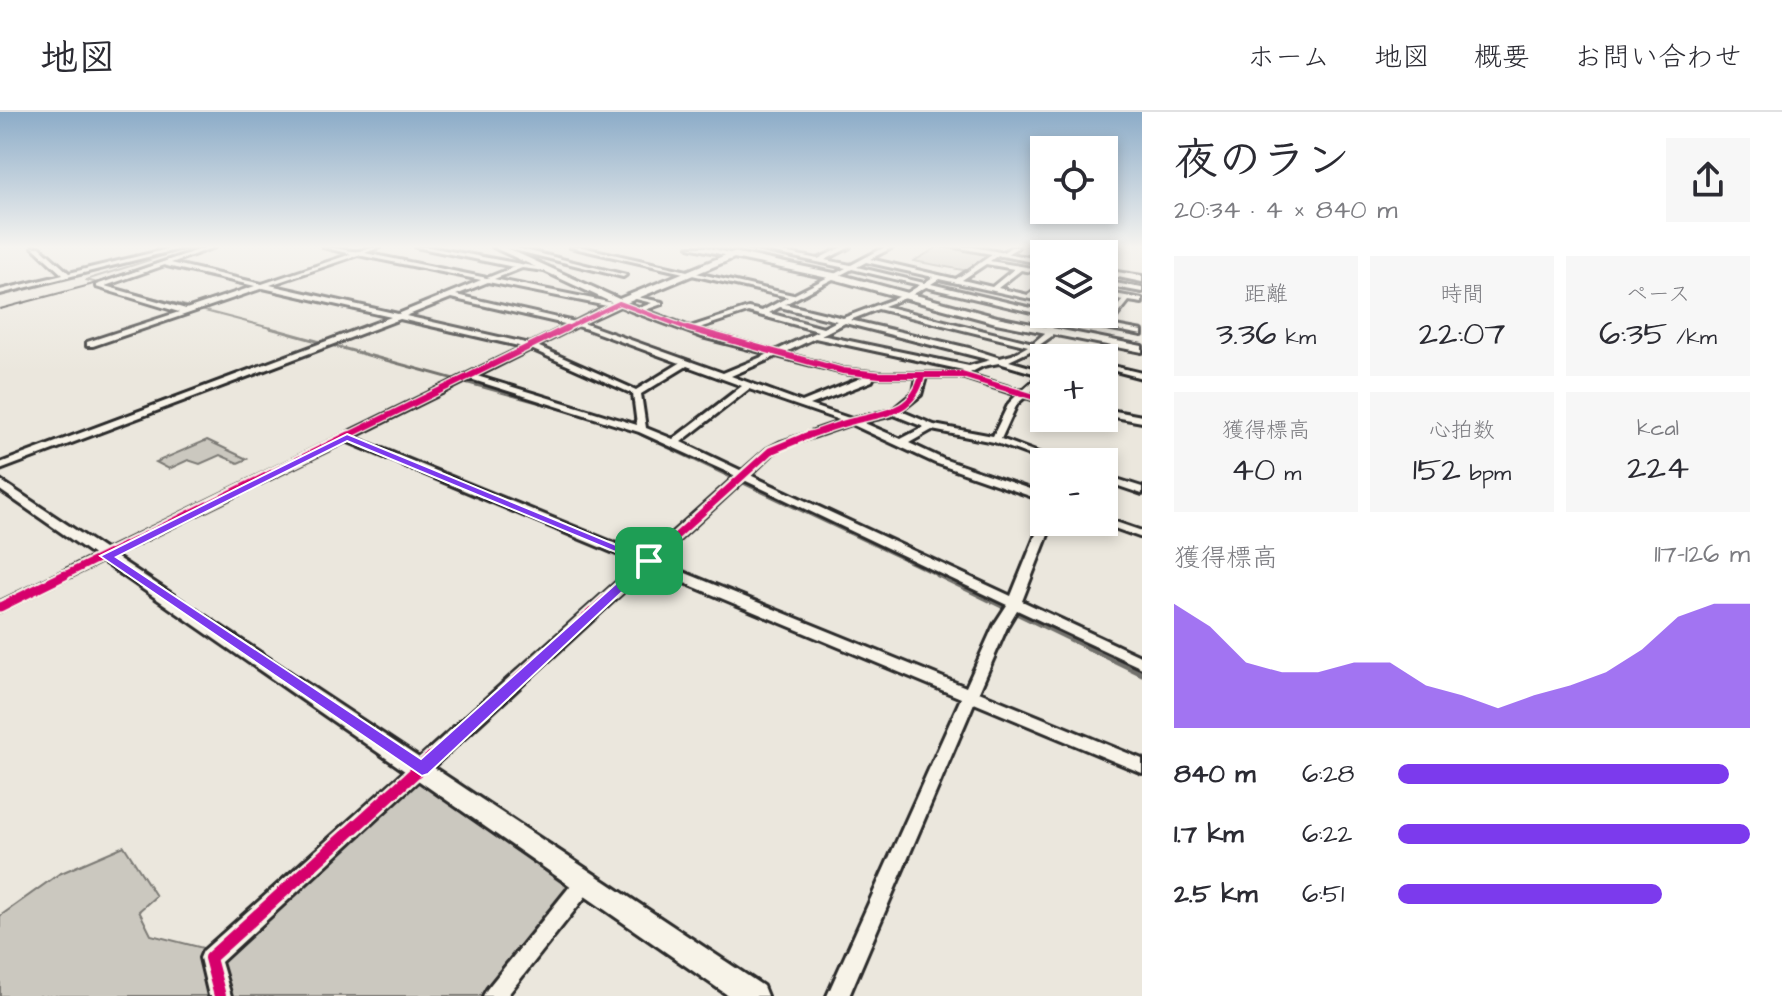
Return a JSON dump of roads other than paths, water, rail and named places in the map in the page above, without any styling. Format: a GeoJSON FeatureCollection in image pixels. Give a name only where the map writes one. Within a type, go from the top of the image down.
{"type":"FeatureCollection","features":[{"type":"Feature","properties":{"kind":"main road"},"geometry":{"type":"LineString","coordinates":[[585,288],[618,304],[655,288]]}},
{"type":"Feature","properties":{"kind":"main road"},"geometry":{"type":"LineString","coordinates":[[878,288],[1048,330],[1142,349]]}},
{"type":"Feature","properties":{"kind":"street"},"geometry":{"type":"LineString","coordinates":[[99,288],[187,311]]}},
{"type":"Feature","properties":{"kind":"street"},"geometry":{"type":"LineString","coordinates":[[90,344],[255,288]]}},
{"type":"Feature","properties":{"kind":"street"},"geometry":{"type":"LineString","coordinates":[[272,288],[533,347],[637,393]]}},
{"type":"Feature","properties":{"kind":"street"},"geometry":{"type":"LineString","coordinates":[[0,467],[469,288]]}},
{"type":"Feature","properties":{"kind":"street"},"geometry":{"type":"LineString","coordinates":[[533,288],[618,304],[687,330],[775,354],[871,375],[922,376],[966,372],[996,359],[1010,358],[1030,347]]}},
{"type":"Feature","properties":{"kind":"street"},"geometry":{"type":"LineString","coordinates":[[757,288],[795,297]]}},
{"type":"Feature","properties":{"kind":"street"},"geometry":{"type":"LineString","coordinates":[[763,313],[811,288]]}},
{"type":"Feature","properties":{"kind":"street"},"geometry":{"type":"LineString","coordinates":[[724,376],[919,288]]}},
{"type":"Feature","properties":{"kind":"street"},"geometry":{"type":"LineString","coordinates":[[938,288],[1030,310]]}},
{"type":"Feature","properties":{"kind":"street"},"geometry":{"type":"LineString","coordinates":[[990,288],[1029,297]]}},
{"type":"Feature","properties":{"kind":"street"},"geometry":{"type":"LineString","coordinates":[[451,296],[579,324],[849,422],[939,461],[1030,493]]}},
{"type":"Feature","properties":{"kind":"street"},"geometry":{"type":"LineString","coordinates":[[1118,296],[1142,301]]}},
{"type":"Feature","properties":{"kind":"street"},"geometry":{"type":"LineString","coordinates":[[634,297],[660,303],[636,311]]}},
{"type":"Feature","properties":{"kind":"street"},"geometry":{"type":"LineString","coordinates":[[1118,310],[1128,298]]}},
{"type":"Feature","properties":{"kind":"street"},"geometry":{"type":"LineString","coordinates":[[0,607],[618,304]]}},
{"type":"Feature","properties":{"kind":"street"},"geometry":{"type":"LineString","coordinates":[[780,305],[1030,370]]}},
{"type":"Feature","properties":{"kind":"street"},"geometry":{"type":"LineString","coordinates":[[878,307],[1030,345]]}},
{"type":"Feature","properties":{"kind":"street"},"geometry":{"type":"LineString","coordinates":[[687,330],[748,310],[825,331]]}},
{"type":"Feature","properties":{"kind":"street"},"geometry":{"type":"LineString","coordinates":[[1116,328],[1142,333]]}},
{"type":"Feature","properties":{"kind":"street"},"geometry":{"type":"LineString","coordinates":[[1035,344],[1049,334],[1048,330]]}},
{"type":"Feature","properties":{"kind":"street"},"geometry":{"type":"LineString","coordinates":[[815,336],[966,372],[1030,397]]}},
{"type":"Feature","properties":{"kind":"street"},"geometry":{"type":"LineString","coordinates":[[637,393],[687,362]]}},
{"type":"Feature","properties":{"kind":"street"},"geometry":{"type":"LineString","coordinates":[[1118,370],[1142,376]]}},
{"type":"Feature","properties":{"kind":"street"},"geometry":{"type":"LineString","coordinates":[[802,405],[858,386],[871,375]]}},
{"type":"Feature","properties":{"kind":"street"},"geometry":{"type":"LineString","coordinates":[[220,996],[210,958],[770,451],[849,422],[895,412],[918,393],[922,376]]}},
{"type":"Feature","properties":{"kind":"street"},"geometry":{"type":"LineString","coordinates":[[472,377],[642,430],[674,443],[1142,663]]}},
{"type":"Feature","properties":{"kind":"street"},"geometry":{"type":"LineString","coordinates":[[674,443],[748,385]]}},
{"type":"Feature","properties":{"kind":"street"},"geometry":{"type":"LineString","coordinates":[[996,440],[1013,403],[1030,391]]}},
{"type":"Feature","properties":{"kind":"street"},"geometry":{"type":"LineString","coordinates":[[637,393],[642,430]]}},
{"type":"Feature","properties":{"kind":"street"},"geometry":{"type":"LineString","coordinates":[[895,412],[931,427],[996,440],[1030,452]]}},
{"type":"Feature","properties":{"kind":"street"},"geometry":{"type":"LineString","coordinates":[[1118,415],[1142,419]]}},
{"type":"Feature","properties":{"kind":"street"},"geometry":{"type":"LineString","coordinates":[[901,443],[931,427]]}},
{"type":"Feature","properties":{"kind":"street"},"geometry":{"type":"LineString","coordinates":[[347,438],[1142,766]]}},
{"type":"Feature","properties":{"kind":"street"},"geometry":{"type":"LineString","coordinates":[[1118,483],[1142,491]]}},
{"type":"Feature","properties":{"kind":"street"},"geometry":{"type":"LineString","coordinates":[[0,485],[753,996]]}},
{"type":"Feature","properties":{"kind":"street"},"geometry":{"type":"LineString","coordinates":[[1118,526],[1142,535]]}},
{"type":"Feature","properties":{"kind":"street"},"geometry":{"type":"LineString","coordinates":[[838,996],[1001,625],[1014,605],[1041,536]]}},
{"type":"Feature","properties":{"kind":"street"},"geometry":{"type":"LineString","coordinates":[[494,996],[586,881]]}},
{"type":"Feature","properties":{"kind":"waterway"},"geometry":{"type":"LineString","coordinates":[[118,288],[278,330]]}},
{"type":"Feature","properties":{"kind":"waterway"},"geometry":{"type":"LineString","coordinates":[[270,328],[591,417]]}},
{"type":"Feature","properties":{"kind":"waterway"},"geometry":{"type":"LineString","coordinates":[[627,428],[647,437]]}},
{"type":"Feature","properties":{"kind":"waterway"},"geometry":{"type":"LineString","coordinates":[[643,435],[943,577]]}},
{"type":"Feature","properties":{"kind":"waterway"},"geometry":{"type":"LineString","coordinates":[[938,575],[1142,674]]}},
{"type":"Feature","properties":{"kind":"railway"},"geometry":{"type":"LineString","coordinates":[[0,309],[78,288]]}}]}
